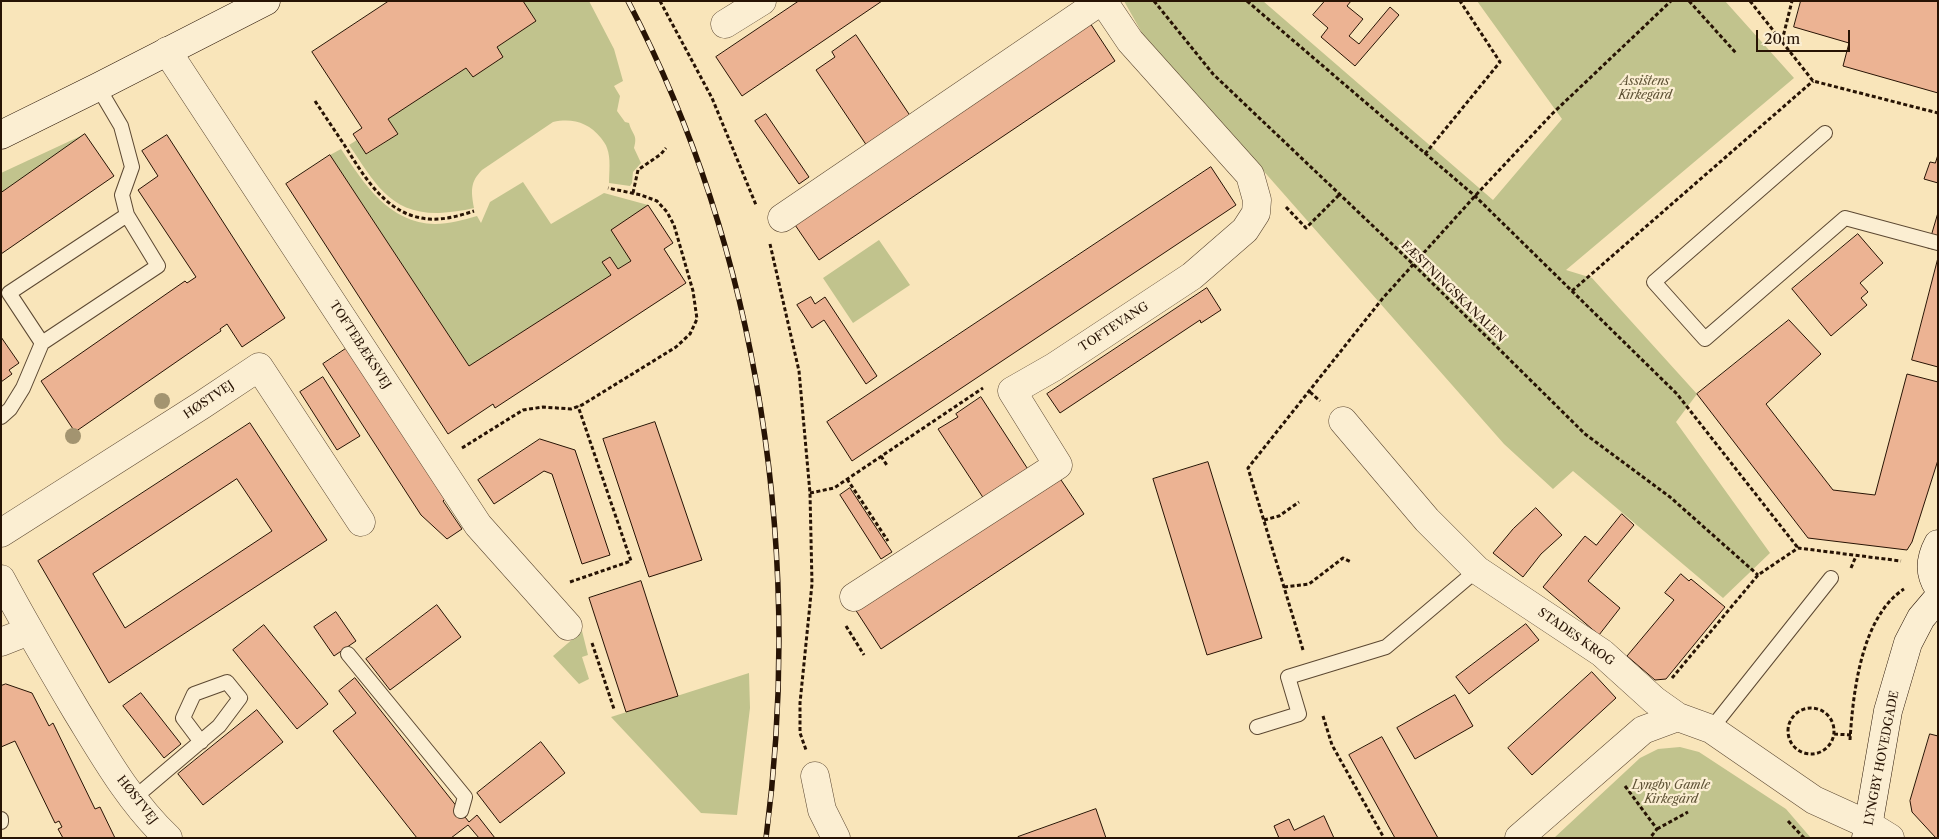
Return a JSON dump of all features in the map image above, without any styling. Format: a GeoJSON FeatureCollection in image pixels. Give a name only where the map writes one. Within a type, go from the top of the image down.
{"type":"FeatureCollection","features":[{"type":"Feature","properties":{"kind":"street"},"geometry":{"type":"LineString","coordinates":[[1,135],[167,51],[237,8],[266,1]]}},
{"type":"Feature","properties":{"kind":"street"},"geometry":{"type":"LineString","coordinates":[[725,24],[762,1]]}},
{"type":"Feature","properties":{"kind":"street"},"geometry":{"type":"LineString","coordinates":[[782,218],[1102,1],[1130,41],[1250,175],[1257,200]]}},
{"type":"Feature","properties":{"kind":"street","name":"TOFTEBÆKSVEJ"},"geometry":{"type":"LineString","coordinates":[[167,51],[478,525],[568,626]]}},
{"type":"Feature","properties":{"kind":"street","name":"TOFTEVANG"},"geometry":{"type":"LineString","coordinates":[[1012,391],[1054,367],[1192,276],[1245,230],[1256,213],[1257,200]]}},
{"type":"Feature","properties":{"kind":"street","name":"HØSTVEJ"},"geometry":{"type":"LineString","coordinates":[[1,533],[259,367],[361,522]]}},
{"type":"Feature","properties":{"kind":"street"},"geometry":{"type":"LineString","coordinates":[[854,597],[1058,465],[1012,391]]}},
{"type":"Feature","properties":{"kind":"street","name":"STADES KROG"},"geometry":{"type":"LineString","coordinates":[[1343,421],[1427,520],[1477,570],[1602,652],[1654,700],[1678,717],[1711,729],[1814,800],[1875,833]]}},
{"type":"Feature","properties":{"kind":"street","name":"HØSTVEJ"},"geometry":{"type":"LineString","coordinates":[[1,580],[103,755],[133,799],[168,838]]}},
{"type":"Feature","properties":{"kind":"street","name":"LYNGBY HOVEDGADE"},"geometry":{"type":"LineString","coordinates":[[1875,833],[1888,711],[1908,643],[1921,618],[1938,598]]}},
{"type":"Feature","properties":{"kind":"street"},"geometry":{"type":"LineString","coordinates":[[1,642],[29,631]]}},
{"type":"Feature","properties":{"kind":"street"},"geometry":{"type":"LineString","coordinates":[[1519,838],[1643,730],[1678,717]]}},
{"type":"Feature","properties":{"kind":"street"},"geometry":{"type":"LineString","coordinates":[[815,776],[822,810],[836,838]]}},
{"type":"Feature","properties":{"kind":"lane"},"geometry":{"type":"LineString","coordinates":[[1,417],[10,409],[23,388],[42,343],[158,266],[127,215],[122,195],[132,167],[121,126],[98,87]]}},
{"type":"Feature","properties":{"kind":"lane"},"geometry":{"type":"LineString","coordinates":[[1825,133],[1654,282],[1705,339],[1845,218],[1938,243]]}},
{"type":"Feature","properties":{"kind":"lane"},"geometry":{"type":"LineString","coordinates":[[42,343],[9,293],[127,215]]}},
{"type":"Feature","properties":{"kind":"lane"},"geometry":{"type":"LineString","coordinates":[[1258,727],[1299,714],[1288,677],[1386,647],[1477,570]]}},
{"type":"Feature","properties":{"kind":"lane"},"geometry":{"type":"LineString","coordinates":[[1711,729],[1832,578]]}},
{"type":"Feature","properties":{"kind":"lane"},"geometry":{"type":"LineString","coordinates":[[348,654],[465,797],[460,811]]}},
{"type":"Feature","properties":{"kind":"lane"},"geometry":{"type":"LineString","coordinates":[[133,799],[201,742]]}},
{"type":"Feature","properties":{"kind":"path"},"geometry":{"type":"LineString","coordinates":[[660,1],[712,98],[756,206]]}},
{"type":"Feature","properties":{"kind":"path","name":"FÆSTNINGSKANALEN"},"geometry":{"type":"LineString","coordinates":[[1154,1],[1213,74],[1413,264],[1585,434],[1670,497],[1758,575]]}},
{"type":"Feature","properties":{"kind":"path"},"geometry":{"type":"LineString","coordinates":[[1247,1],[1474,196],[1677,394],[1798,548]]}},
{"type":"Feature","properties":{"kind":"path"},"geometry":{"type":"LineString","coordinates":[[1425,154],[1500,62],[1460,1]]}},
{"type":"Feature","properties":{"kind":"path"},"geometry":{"type":"LineString","coordinates":[[1384,838],[1332,745],[1248,468],[1383,298],[1474,196],[1552,114],[1670,1]]}},
{"type":"Feature","properties":{"kind":"path"},"geometry":{"type":"LineString","coordinates":[[1689,1],[1736,53]]}},
{"type":"Feature","properties":{"kind":"path"},"geometry":{"type":"LineString","coordinates":[[1750,1],[1813,81],[1938,113]]}},
{"type":"Feature","properties":{"kind":"path"},"geometry":{"type":"LineString","coordinates":[[1782,42],[1792,1]]}},
{"type":"Feature","properties":{"kind":"path"},"geometry":{"type":"LineString","coordinates":[[1572,291],[1813,81]]}},
{"type":"Feature","properties":{"kind":"path"},"geometry":{"type":"LineString","coordinates":[[315,102],[367,180],[395,208],[428,219],[453,217],[474,211]]}},
{"type":"Feature","properties":{"kind":"path"},"geometry":{"type":"LineString","coordinates":[[633,193],[638,170],[661,154],[666,148]]}},
{"type":"Feature","properties":{"kind":"path"},"geometry":{"type":"LineString","coordinates":[[438,463],[523,410],[543,406],[571,409],[578,406],[676,347],[690,334],[697,319],[692,291],[674,226],[658,201],[608,188]]}},
{"type":"Feature","properties":{"kind":"path"},"geometry":{"type":"LineString","coordinates":[[1257,200],[1282,202],[1306,228],[1340,194]]}},
{"type":"Feature","properties":{"kind":"path"},"geometry":{"type":"LineString","coordinates":[[769,242],[799,370],[810,493],[812,584],[800,703],[800,733],[815,776]]}},
{"type":"Feature","properties":{"kind":"path"},"geometry":{"type":"LineString","coordinates":[[810,493],[834,488],[986,386],[1012,391]]}},
{"type":"Feature","properties":{"kind":"path"},"geometry":{"type":"LineString","coordinates":[[539,593],[631,561],[578,406]]}},
{"type":"Feature","properties":{"kind":"path"},"geometry":{"type":"LineString","coordinates":[[881,456],[888,467]]}},
{"type":"Feature","properties":{"kind":"path"},"geometry":{"type":"LineString","coordinates":[[847,479],[903,565]]}},
{"type":"Feature","properties":{"kind":"path"},"geometry":{"type":"LineString","coordinates":[[1264,520],[1279,516],[1299,502]]}},
{"type":"Feature","properties":{"kind":"path"},"geometry":{"type":"LineString","coordinates":[[1654,700],[1758,575],[1798,548],[1935,566]]}},
{"type":"Feature","properties":{"kind":"path"},"geometry":{"type":"LineString","coordinates":[[1284,587],[1309,584],[1343,558],[1351,562]]}},
{"type":"Feature","properties":{"kind":"path"},"geometry":{"type":"LineString","coordinates":[[1807,709],[1821,710],[1832,720],[1834,734],[1829,747],[1816,754],[1809,754],[1802,752],[1791,742],[1788,736],[1788,728],[1794,716],[1807,709]]}},
{"type":"Feature","properties":{"kind":"path"},"geometry":{"type":"LineString","coordinates":[[1834,734],[1851,735]]}},
{"type":"Feature","properties":{"kind":"path"},"geometry":{"type":"LineString","coordinates":[[1628,778],[1623,784],[1657,829]]}},
{"type":"Feature","properties":{"kind":"path"},"geometry":{"type":"LineString","coordinates":[[1650,838],[1657,829],[1688,812]]}},
{"type":"Feature","properties":{"kind":"path"},"geometry":{"type":"LineString","coordinates":[[1784,817],[1804,838]]}},
{"type":"Feature","properties":{"kind":"green space"},"geometry":{"type":"Polygon","coordinates":[[[523,1],[589,1],[614,49],[623,81],[614,86],[620,96],[617,111],[625,122],[629,123],[635,137],[634,148],[641,163],[633,172],[632,183],[630,186],[609,183],[609,156],[607,147],[601,138],[591,128],[579,122],[560,121],[553,122],[478,174],[472,187],[474,208],[439,213],[422,212],[407,208],[395,201],[375,183],[349,145],[357,140],[367,154],[398,134],[388,119],[466,68],[473,77],[503,57],[497,47],[536,21],[523,1]]]}},
{"type":"Feature","properties":{"kind":"green space","name":"Assistens Kirkegård"},"geometry":{"type":"Polygon","coordinates":[[[1124,1],[1263,1],[1493,200],[1562,119],[1477,1],[1725,1],[1794,78],[1566,270],[1592,278],[1697,394],[1676,422],[1770,553],[1723,598],[1573,471],[1553,489],[1504,444],[1142,33],[1124,1]]]}},
{"type":"Feature","properties":{"kind":"green space"},"geometry":{"type":"Polygon","coordinates":[[[85,134],[1,193],[1,173],[85,134]]]}},
{"type":"Feature","properties":{"kind":"green space"},"geometry":{"type":"Polygon","coordinates":[[[341,149],[379,199],[404,217],[419,222],[446,223],[477,216],[481,223],[490,202],[523,182],[551,224],[604,193],[648,205],[631,261],[618,269],[610,257],[603,262],[611,275],[469,366],[330,155],[341,149]]]}},
{"type":"Feature","properties":{"kind":"green space"},"geometry":{"type":"Polygon","coordinates":[[[879,240],[910,285],[853,323],[823,278],[879,240]]]}},
{"type":"Feature","properties":{"kind":"green space"},"geometry":{"type":"Polygon","coordinates":[[[582,631],[588,655],[582,657],[589,679],[579,684],[553,656],[582,631]]]}},
{"type":"Feature","properties":{"kind":"green space"},"geometry":{"type":"Polygon","coordinates":[[[749,673],[750,708],[737,815],[701,813],[611,717],[749,673]]]}},
{"type":"Feature","properties":{"kind":"green space","name":"Lyngby Gamle Kirkegård"},"geometry":{"type":"Polygon","coordinates":[[[1680,747],[1699,752],[1786,809],[1811,838],[1554,838],[1640,758],[1658,749],[1680,747]]]}},
{"type":"Feature","properties":{"kind":"building"},"geometry":{"type":"Polygon","coordinates":[[[389,1],[523,1],[536,21],[497,47],[503,57],[473,77],[466,68],[388,119],[398,134],[366,154],[353,134],[362,128],[312,52],[389,1]]]}},
{"type":"Feature","properties":{"kind":"building"},"geometry":{"type":"Polygon","coordinates":[[[799,1],[882,1],[742,96],[716,57],[799,1]]]}},
{"type":"Feature","properties":{"kind":"building"},"geometry":{"type":"Polygon","coordinates":[[[1325,1],[1351,1],[1347,6],[1363,19],[1349,36],[1359,44],[1390,7],[1399,15],[1355,66],[1321,37],[1328,28],[1313,15],[1325,1]]]}},
{"type":"Feature","properties":{"kind":"building"},"geometry":{"type":"Polygon","coordinates":[[[1801,1],[1938,1],[1938,93],[1843,66],[1849,43],[1794,27],[1801,1]]]}},
{"type":"Feature","properties":{"kind":"building"},"geometry":{"type":"Polygon","coordinates":[[[1090,23],[1115,61],[819,260],[793,222],[1090,23]]]}},
{"type":"Feature","properties":{"kind":"building"},"geometry":{"type":"Polygon","coordinates":[[[856,35],[915,123],[869,149],[816,70],[835,57],[832,52],[856,35]]]}},
{"type":"Feature","properties":{"kind":"building"},"geometry":{"type":"Polygon","coordinates":[[[766,114],[809,177],[799,184],[755,121],[766,114]]]}},
{"type":"Feature","properties":{"kind":"building"},"geometry":{"type":"Polygon","coordinates":[[[85,134],[114,176],[1,254],[1,193],[85,134]]]}},
{"type":"Feature","properties":{"kind":"building"},"geometry":{"type":"Polygon","coordinates":[[[167,135],[285,318],[242,347],[227,324],[220,329],[221,331],[75,432],[41,381],[185,281],[187,283],[196,277],[138,190],[158,176],[142,151],[167,135]]]}},
{"type":"Feature","properties":{"kind":"building"},"geometry":{"type":"Polygon","coordinates":[[[330,155],[469,366],[611,275],[602,262],[610,257],[618,269],[631,261],[611,230],[648,205],[673,243],[664,249],[686,283],[495,408],[493,404],[448,434],[286,184],[330,155]]]}},
{"type":"Feature","properties":{"kind":"building"},"geometry":{"type":"Polygon","coordinates":[[[1938,155],[1938,183],[1924,179],[1930,162],[1935,163],[1938,155]]]}},
{"type":"Feature","properties":{"kind":"building"},"geometry":{"type":"Polygon","coordinates":[[[1211,167],[1236,205],[852,461],[827,422],[1211,167]]]}},
{"type":"Feature","properties":{"kind":"building"},"geometry":{"type":"Polygon","coordinates":[[[1938,213],[1938,250],[1928,248],[1938,213]]]}},
{"type":"Feature","properties":{"kind":"building"},"geometry":{"type":"Polygon","coordinates":[[[1858,234],[1883,263],[1860,283],[1868,292],[1861,298],[1867,305],[1831,336],[1792,289],[1858,234]]]}},
{"type":"Feature","properties":{"kind":"building"},"geometry":{"type":"Polygon","coordinates":[[[1938,258],[1938,367],[1912,360],[1938,258]]]}},
{"type":"Feature","properties":{"kind":"building"},"geometry":{"type":"Polygon","coordinates":[[[1207,288],[1221,310],[1201,323],[1200,320],[1060,413],[1047,394],[1207,288]]]}},
{"type":"Feature","properties":{"kind":"building"},"geometry":{"type":"Polygon","coordinates":[[[811,297],[815,304],[825,297],[877,376],[866,384],[824,320],[812,328],[797,305],[811,297]]]}},
{"type":"Feature","properties":{"kind":"building"},"geometry":{"type":"Polygon","coordinates":[[[1789,320],[1821,354],[1766,404],[1833,490],[1875,495],[1907,374],[1938,382],[1938,460],[1912,542],[1907,550],[1808,538],[1697,394],[1789,320]]]}},
{"type":"Feature","properties":{"kind":"building"},"geometry":{"type":"Polygon","coordinates":[[[1,337],[19,363],[9,370],[12,374],[1,382],[1,337]]]}},
{"type":"Feature","properties":{"kind":"building"},"geometry":{"type":"Polygon","coordinates":[[[347,348],[445,499],[443,501],[462,529],[447,539],[421,515],[323,364],[347,348]]]}},
{"type":"Feature","properties":{"kind":"building"},"geometry":{"type":"Polygon","coordinates":[[[323,377],[360,436],[337,450],[300,392],[323,377]]]}},
{"type":"Feature","properties":{"kind":"building"},"geometry":{"type":"Polygon","coordinates":[[[981,397],[1031,474],[984,499],[938,429],[958,417],[956,414],[981,397]]]}},
{"type":"Feature","properties":{"kind":"building"},"geometry":{"type":"Polygon","coordinates":[[[655,422],[702,560],[649,577],[603,439],[655,422]]]}},
{"type":"Feature","properties":{"kind":"building"},"geometry":{"type":"Polygon","coordinates":[[[250,423],[327,540],[109,683],[38,561],[250,423]],[[237,479],[93,574],[125,628],[272,531],[237,479]]]}},
{"type":"Feature","properties":{"kind":"building"},"geometry":{"type":"Polygon","coordinates":[[[540,439],[575,450],[610,555],[582,564],[552,474],[544,471],[494,504],[478,480],[540,439]]]}},
{"type":"Feature","properties":{"kind":"building"},"geometry":{"type":"Polygon","coordinates":[[[1208,462],[1262,638],[1207,655],[1153,479],[1208,462]]]}},
{"type":"Feature","properties":{"kind":"building"},"geometry":{"type":"Polygon","coordinates":[[[1057,474],[1084,514],[881,649],[855,609],[1057,474]]]}},
{"type":"Feature","properties":{"kind":"building"},"geometry":{"type":"Polygon","coordinates":[[[850,488],[892,552],[881,559],[840,495],[850,488]]]}},
{"type":"Feature","properties":{"kind":"building"},"geometry":{"type":"Polygon","coordinates":[[[1536,508],[1562,535],[1541,554],[1523,577],[1493,553],[1513,529],[1536,508]]]}},
{"type":"Feature","properties":{"kind":"building"},"geometry":{"type":"Polygon","coordinates":[[[1622,514],[1634,525],[1588,581],[1620,608],[1599,635],[1543,587],[1585,536],[1596,545],[1622,514]]]}},
{"type":"Feature","properties":{"kind":"building"},"geometry":{"type":"Polygon","coordinates":[[[1681,574],[1689,581],[1691,579],[1725,607],[1666,679],[1655,680],[1627,656],[1674,600],[1665,593],[1681,574]]]}},
{"type":"Feature","properties":{"kind":"building"},"geometry":{"type":"Polygon","coordinates":[[[641,581],[678,696],[626,712],[589,598],[641,581]]]}},
{"type":"Feature","properties":{"kind":"building"},"geometry":{"type":"Polygon","coordinates":[[[437,605],[461,637],[390,690],[366,659],[437,605]]]}},
{"type":"Feature","properties":{"kind":"building"},"geometry":{"type":"Polygon","coordinates":[[[336,612],[356,641],[334,656],[314,627],[336,612]]]}},
{"type":"Feature","properties":{"kind":"building"},"geometry":{"type":"Polygon","coordinates":[[[1526,624],[1539,640],[1469,694],[1456,677],[1526,624]]]}},
{"type":"Feature","properties":{"kind":"building"},"geometry":{"type":"Polygon","coordinates":[[[264,625],[328,704],[297,729],[233,650],[264,625]]]}},
{"type":"Feature","properties":{"kind":"building"},"geometry":{"type":"Polygon","coordinates":[[[1592,672],[1616,698],[1532,775],[1508,748],[1592,672]]]}},
{"type":"Feature","properties":{"kind":"building"},"geometry":{"type":"Polygon","coordinates":[[[355,678],[469,822],[477,815],[495,838],[479,838],[468,825],[451,838],[417,838],[333,731],[356,713],[339,691],[355,678]]]}},
{"type":"Feature","properties":{"kind":"building"},"geometry":{"type":"Polygon","coordinates":[[[6,684],[32,693],[49,726],[53,723],[95,809],[100,807],[115,838],[63,838],[58,829],[62,827],[59,821],[55,823],[15,741],[1,747],[1,686],[6,684]]]}},
{"type":"Feature","properties":{"kind":"building"},"geometry":{"type":"Polygon","coordinates":[[[141,693],[181,744],[164,758],[123,706],[141,693]]]}},
{"type":"Feature","properties":{"kind":"building"},"geometry":{"type":"Polygon","coordinates":[[[1455,695],[1473,726],[1415,759],[1397,728],[1455,695]]]}},
{"type":"Feature","properties":{"kind":"building"},"geometry":{"type":"Polygon","coordinates":[[[257,710],[283,742],[203,805],[178,774],[257,710]]]}},
{"type":"Feature","properties":{"kind":"building"},"geometry":{"type":"Polygon","coordinates":[[[1930,734],[1938,736],[1938,838],[1912,812],[1910,801],[1930,734]]]}},
{"type":"Feature","properties":{"kind":"building"},"geometry":{"type":"Polygon","coordinates":[[[1382,737],[1438,838],[1395,838],[1349,755],[1382,737]]]}},
{"type":"Feature","properties":{"kind":"building"},"geometry":{"type":"Polygon","coordinates":[[[541,742],[565,773],[500,823],[477,793],[541,742]]]}},
{"type":"Feature","properties":{"kind":"building"},"geometry":{"type":"Polygon","coordinates":[[[1096,809],[1106,838],[1018,838],[1018,837],[1096,809]]]}},
{"type":"Feature","properties":{"kind":"building"},"geometry":{"type":"Polygon","coordinates":[[[1324,816],[1334,838],[1279,838],[1274,826],[1289,819],[1294,830],[1324,816]]]}},
{"type":"Feature","properties":{"kind":"railway"},"geometry":{"type":"LineString","coordinates":[[628,1],[674,99],[711,200],[740,303],[761,409],[774,516],[779,624],[776,731],[766,838]]}}]}
